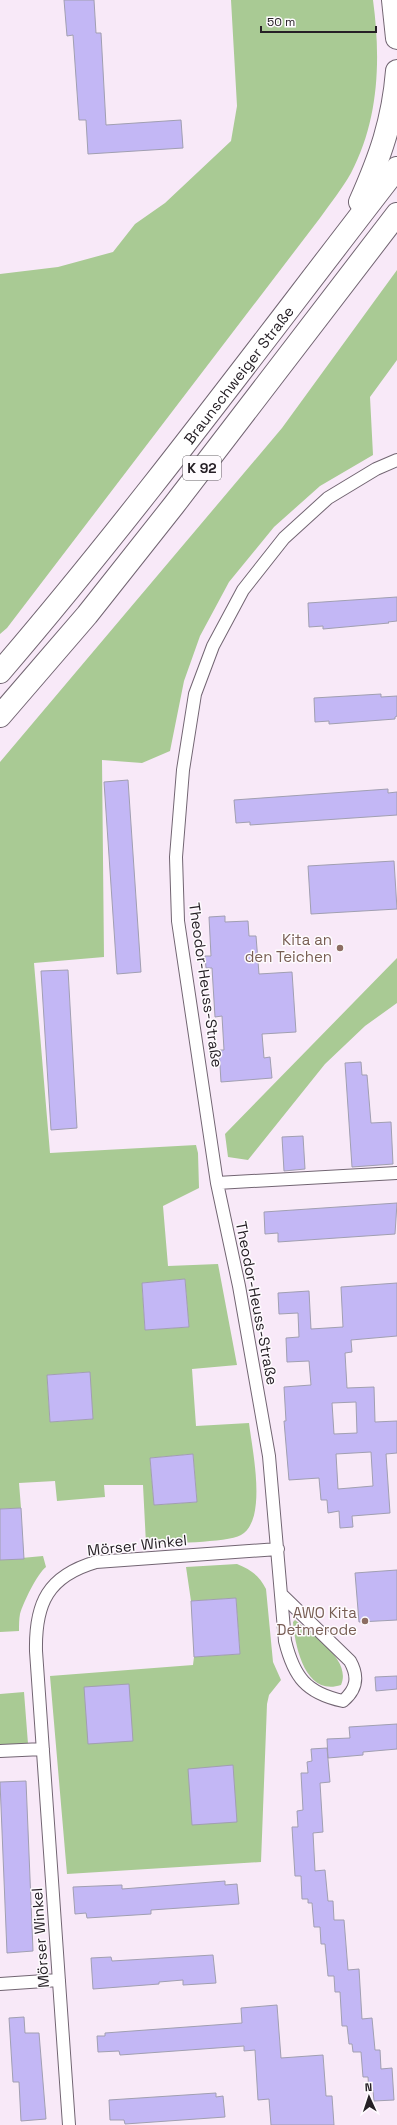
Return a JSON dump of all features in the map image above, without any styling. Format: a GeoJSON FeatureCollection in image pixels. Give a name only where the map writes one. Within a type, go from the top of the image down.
{"type":"FeatureCollection","features":[{"type":"Feature","properties":{"kind":"highway"},"geometry":{"type":"LineString","coordinates":[[393,0],[397,38]]}},
{"type":"Feature","properties":{"kind":"highway"},"geometry":{"type":"LineString","coordinates":[[346,233],[372,176],[388,133],[396,91],[397,71]]}},
{"type":"Feature","properties":{"kind":"highway","name":"Braunschweiger Straße"},"geometry":{"type":"LineString","coordinates":[[0,672],[64,598],[151,488],[397,168]]}},
{"type":"Feature","properties":{"kind":"highway","name":"Braunschweiger Straße"},"geometry":{"type":"LineString","coordinates":[[0,716],[87,615],[174,505],[397,214]]}},
{"type":"Feature","properties":{"kind":"street","name":"Theodor-Heuss-Straße"},"geometry":{"type":"LineString","coordinates":[[281,1594],[350,1661],[355,1670],[355,1681],[353,1692],[343,1701],[312,1690],[297,1676],[289,1658],[285,1641],[281,1594],[278,1549],[268,1456],[258,1384],[217,1183],[178,920],[176,857],[183,770],[195,694],[212,646],[243,590],[284,538],[328,498],[376,469],[397,460]]}},
{"type":"Feature","properties":{"kind":"street"},"geometry":{"type":"LineString","coordinates":[[217,1183],[397,1173]]}},
{"type":"Feature","properties":{"kind":"street","name":"Mörser Winkel"},"geometry":{"type":"LineString","coordinates":[[69,2125],[44,1748],[36,1651],[36,1626],[38,1616],[48,1591],[56,1582],[79,1567],[96,1562],[278,1549]]}},
{"type":"Feature","properties":{"kind":"street"},"geometry":{"type":"LineString","coordinates":[[0,1750],[44,1748]]}},
{"type":"Feature","properties":{"kind":"street"},"geometry":{"type":"LineString","coordinates":[[0,1984],[59,1980]]}},
{"type":"Feature","properties":{"kind":"green space"},"geometry":{"type":"Polygon","coordinates":[[[231,0],[373,0],[377,44],[376,89],[367,132],[360,153],[351,173],[340,191],[320,218],[7,628],[0,634],[0,274],[58,267],[113,252],[135,224],[165,203],[231,141],[237,106],[231,0]]]}},
{"type":"Feature","properties":{"kind":"green space"},"geometry":{"type":"Polygon","coordinates":[[[397,270],[397,360],[370,397],[373,455],[320,486],[274,527],[229,582],[200,636],[184,681],[170,751],[142,763],[102,760],[104,957],[34,963],[50,1153],[196,1145],[198,1153],[199,1188],[163,1206],[168,1266],[218,1264],[237,1365],[192,1369],[196,1426],[249,1423],[255,1466],[256,1500],[254,1515],[249,1527],[241,1535],[223,1540],[146,1544],[143,1485],[104,1485],[105,1497],[57,1501],[55,1481],[19,1483],[21,1508],[0,1509],[0,762],[282,428],[397,270]],[[185,1279],[142,1283],[145,1330],[189,1327],[185,1279]],[[89,1372],[47,1375],[50,1422],[93,1419],[89,1372]],[[193,1454],[150,1458],[154,1505],[197,1502],[193,1454]]]}},
{"type":"Feature","properties":{"kind":"green space"},"geometry":{"type":"Polygon","coordinates":[[[397,958],[397,1003],[365,1026],[325,1064],[248,1160],[228,1157],[225,1134],[397,958]]]}},
{"type":"Feature","properties":{"kind":"green space"},"geometry":{"type":"Polygon","coordinates":[[[43,1556],[46,1567],[35,1582],[24,1603],[20,1614],[19,1631],[0,1632],[0,1560],[43,1556]]]}},
{"type":"Feature","properties":{"kind":"green space"},"geometry":{"type":"Polygon","coordinates":[[[237,1564],[254,1574],[266,1589],[273,1662],[281,1680],[269,1695],[267,1704],[261,1862],[67,1874],[50,1676],[193,1665],[194,1657],[240,1654],[236,1598],[191,1601],[186,1567],[237,1564]]]}},
{"type":"Feature","properties":{"kind":"green space"},"geometry":{"type":"Polygon","coordinates":[[[295,1620],[329,1649],[336,1657],[341,1666],[343,1676],[341,1685],[329,1687],[319,1684],[311,1677],[304,1667],[296,1644],[293,1622],[295,1620]]]}},
{"type":"Feature","properties":{"kind":"green space"},"geometry":{"type":"Polygon","coordinates":[[[24,1692],[28,1744],[0,1746],[0,1694],[24,1692]]]}},
{"type":"Feature","properties":{"kind":"building"},"geometry":{"type":"Polygon","coordinates":[[[64,0],[94,0],[96,33],[101,33],[106,125],[181,120],[183,148],[88,154],[86,120],[79,120],[73,35],[67,36],[64,0]]]}},
{"type":"Feature","properties":{"kind":"building"},"geometry":{"type":"Polygon","coordinates":[[[397,597],[397,621],[323,629],[323,626],[309,627],[308,603],[397,597]]]}},
{"type":"Feature","properties":{"kind":"building"},"geometry":{"type":"Polygon","coordinates":[[[381,694],[381,697],[397,696],[397,716],[395,719],[329,724],[329,721],[315,722],[314,698],[381,694]]]}},
{"type":"Feature","properties":{"kind":"building"},"geometry":{"type":"Polygon","coordinates":[[[128,780],[141,972],[117,974],[104,782],[128,780]]]}},
{"type":"Feature","properties":{"kind":"building"},"geometry":{"type":"Polygon","coordinates":[[[388,789],[388,793],[397,792],[397,815],[250,825],[250,822],[236,823],[234,800],[388,789]]]}},
{"type":"Feature","properties":{"kind":"building"},"geometry":{"type":"Polygon","coordinates":[[[394,861],[397,909],[311,914],[308,866],[394,861]]]}},
{"type":"Feature","properties":{"kind":"building"},"geometry":{"type":"Polygon","coordinates":[[[225,916],[225,922],[248,921],[249,936],[256,936],[259,974],[292,972],[296,1032],[262,1034],[264,1058],[270,1057],[272,1078],[221,1082],[219,1050],[224,1050],[222,1016],[215,1017],[212,968],[206,968],[205,956],[211,956],[209,917],[225,916]]]}},
{"type":"Feature","properties":{"kind":"building"},"geometry":{"type":"Polygon","coordinates":[[[68,970],[77,1128],[51,1130],[41,971],[68,970]]]}},
{"type":"Feature","properties":{"kind":"building"},"geometry":{"type":"Polygon","coordinates":[[[361,1062],[362,1075],[367,1075],[371,1123],[391,1122],[393,1164],[352,1167],[345,1063],[361,1062]]]}},
{"type":"Feature","properties":{"kind":"building"},"geometry":{"type":"Polygon","coordinates":[[[303,1136],[305,1169],[284,1171],[282,1137],[303,1136]]]}},
{"type":"Feature","properties":{"kind":"building"},"geometry":{"type":"Polygon","coordinates":[[[397,1203],[395,1234],[278,1242],[278,1233],[265,1234],[264,1212],[397,1203]]]}},
{"type":"Feature","properties":{"kind":"building"},"geometry":{"type":"Polygon","coordinates":[[[185,1279],[189,1327],[145,1330],[142,1283],[185,1279]]]}},
{"type":"Feature","properties":{"kind":"building"},"geometry":{"type":"Polygon","coordinates":[[[397,1283],[397,1336],[351,1340],[352,1352],[345,1353],[347,1388],[374,1387],[375,1422],[397,1421],[397,1453],[386,1454],[390,1513],[352,1516],[353,1527],[340,1528],[339,1511],[328,1513],[327,1500],[321,1500],[319,1478],[289,1480],[284,1421],[286,1421],[284,1387],[311,1385],[309,1361],[287,1362],[286,1338],[299,1337],[298,1313],[279,1314],[278,1293],[309,1291],[311,1329],[343,1327],[341,1287],[397,1283]],[[356,1402],[332,1403],[334,1434],[357,1433],[356,1402]],[[371,1452],[336,1454],[338,1489],[373,1486],[371,1452]]]}},
{"type":"Feature","properties":{"kind":"building"},"geometry":{"type":"Polygon","coordinates":[[[90,1372],[93,1419],[50,1422],[47,1375],[90,1372]]]}},
{"type":"Feature","properties":{"kind":"building"},"geometry":{"type":"Polygon","coordinates":[[[193,1454],[197,1502],[154,1505],[150,1458],[193,1454]]]}},
{"type":"Feature","properties":{"kind":"building"},"geometry":{"type":"Polygon","coordinates":[[[21,1508],[24,1559],[0,1560],[0,1509],[21,1508]]]}},
{"type":"Feature","properties":{"kind":"building"},"geometry":{"type":"Polygon","coordinates":[[[397,1570],[397,1620],[359,1622],[355,1573],[397,1570]]]}},
{"type":"Feature","properties":{"kind":"building"},"geometry":{"type":"Polygon","coordinates":[[[236,1598],[240,1654],[194,1657],[191,1601],[236,1598]]]}},
{"type":"Feature","properties":{"kind":"building"},"geometry":{"type":"Polygon","coordinates":[[[397,1676],[397,1689],[376,1691],[375,1677],[397,1676]]]}},
{"type":"Feature","properties":{"kind":"building"},"geometry":{"type":"Polygon","coordinates":[[[129,1684],[133,1741],[88,1744],[84,1687],[129,1684]]]}},
{"type":"Feature","properties":{"kind":"building"},"geometry":{"type":"Polygon","coordinates":[[[397,1724],[397,1749],[363,1752],[363,1755],[328,1758],[327,1739],[350,1738],[349,1727],[397,1724]]]}},
{"type":"Feature","properties":{"kind":"building"},"geometry":{"type":"Polygon","coordinates":[[[327,1748],[330,1782],[320,1783],[323,1832],[313,1833],[315,1871],[325,1870],[328,1901],[333,1901],[334,1920],[344,1920],[348,1970],[359,1969],[362,2019],[372,2018],[375,2050],[380,2050],[381,2069],[392,2068],[394,2100],[374,2101],[373,2090],[369,2091],[368,2077],[363,2077],[361,2052],[353,2052],[352,2044],[349,2044],[347,2026],[342,2026],[340,1992],[335,1992],[334,1976],[328,1976],[325,1944],[321,1944],[320,1927],[314,1927],[312,1903],[308,1903],[308,1899],[302,1899],[301,1876],[295,1876],[292,1827],[298,1827],[297,1811],[303,1810],[301,1773],[308,1773],[307,1762],[312,1761],[311,1749],[327,1748]]]}},
{"type":"Feature","properties":{"kind":"building"},"geometry":{"type":"Polygon","coordinates":[[[233,1765],[237,1822],[192,1825],[188,1769],[233,1765]]]}},
{"type":"Feature","properties":{"kind":"building"},"geometry":{"type":"Polygon","coordinates":[[[26,1781],[33,1951],[7,1953],[0,1782],[26,1781]]]}},
{"type":"Feature","properties":{"kind":"building"},"geometry":{"type":"Polygon","coordinates":[[[225,1881],[225,1885],[237,1884],[239,1904],[151,1910],[151,1914],[87,1918],[86,1913],[75,1914],[73,1887],[122,1885],[122,1889],[225,1881]]]}},
{"type":"Feature","properties":{"kind":"building"},"geometry":{"type":"Polygon","coordinates":[[[213,1955],[216,1983],[183,1985],[183,1980],[159,1982],[159,1984],[93,1989],[91,1958],[111,1957],[112,1961],[213,1955]]]}},
{"type":"Feature","properties":{"kind":"building"},"geometry":{"type":"Polygon","coordinates":[[[277,2005],[281,2058],[323,2055],[326,2096],[332,2096],[334,2125],[271,2125],[269,2099],[258,2100],[255,2050],[244,2051],[244,2046],[120,2055],[119,2051],[98,2052],[97,2036],[105,2036],[105,2033],[242,2023],[241,2008],[277,2005]]]}},
{"type":"Feature","properties":{"kind":"building"},"geometry":{"type":"Polygon","coordinates":[[[24,2017],[25,2033],[39,2033],[46,2119],[21,2121],[19,2082],[13,2082],[9,2018],[24,2017]]]}},
{"type":"Feature","properties":{"kind":"building"},"geometry":{"type":"Polygon","coordinates":[[[216,2093],[216,2097],[223,2096],[225,2117],[125,2124],[124,2120],[110,2120],[109,2100],[216,2093]]]}},
{"type":"Feature","properties":{"kind":"place","name":"Kita an den Teichen"},"geometry":{"type":"Point","coordinates":[340,948]}},
{"type":"Feature","properties":{"kind":"place","name":"AWO Kita Detmerode"},"geometry":{"type":"Point","coordinates":[365,1621]}}]}
